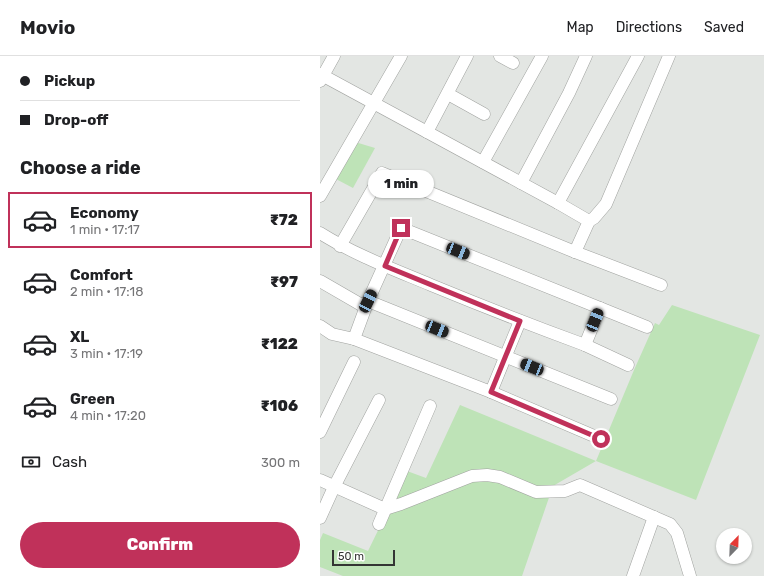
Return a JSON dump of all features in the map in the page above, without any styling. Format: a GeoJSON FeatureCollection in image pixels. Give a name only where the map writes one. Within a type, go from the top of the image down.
{"type":"FeatureCollection","features":[{"type":"Feature","properties":{"kind":"street"},"geometry":{"type":"LineString","coordinates":[[334,56],[321,77],[521,182],[589,221]]}},
{"type":"Feature","properties":{"kind":"street"},"geometry":{"type":"LineString","coordinates":[[320,196],[375,104],[401,56]]}},
{"type":"Feature","properties":{"kind":"street"},"geometry":{"type":"LineString","coordinates":[[427,132],[467,56]]}},
{"type":"Feature","properties":{"kind":"street"},"geometry":{"type":"LineString","coordinates":[[500,56],[513,63]]}},
{"type":"Feature","properties":{"kind":"street"},"geometry":{"type":"LineString","coordinates":[[483,162],[542,56]]}},
{"type":"Feature","properties":{"kind":"street"},"geometry":{"type":"LineString","coordinates":[[521,182],[569,93],[586,56]]}},
{"type":"Feature","properties":{"kind":"street"},"geometry":{"type":"LineString","coordinates":[[558,203],[638,56]]}},
{"type":"Feature","properties":{"kind":"street"},"geometry":{"type":"LineString","coordinates":[[576,252],[589,221],[594,218],[606,204],[669,56]]}},
{"type":"Feature","properties":{"kind":"street"},"geometry":{"type":"LineString","coordinates":[[448,94],[484,114]]}},
{"type":"Feature","properties":{"kind":"street"},"geometry":{"type":"LineString","coordinates":[[340,246],[382,173],[576,252],[661,284]]}},
{"type":"Feature","properties":{"kind":"street"},"geometry":{"type":"LineString","coordinates":[[354,339],[366,304],[385,266],[401,228],[647,327]]}},
{"type":"Feature","properties":{"kind":"street"},"geometry":{"type":"LineString","coordinates":[[320,234],[340,246],[385,266],[520,321],[585,345],[628,365]]}},
{"type":"Feature","properties":{"kind":"street"},"geometry":{"type":"LineString","coordinates":[[320,281],[366,304],[611,399]]}},
{"type":"Feature","properties":{"kind":"street"},"geometry":{"type":"LineString","coordinates":[[585,345],[600,308]]}},
{"type":"Feature","properties":{"kind":"street"},"geometry":{"type":"LineString","coordinates":[[491,392],[520,321]]}},
{"type":"Feature","properties":{"kind":"street"},"geometry":{"type":"LineString","coordinates":[[320,326],[332,334],[354,339],[491,392],[601,439]]}},
{"type":"Feature","properties":{"kind":"street"},"geometry":{"type":"LineString","coordinates":[[320,432],[354,362]]}},
{"type":"Feature","properties":{"kind":"street"},"geometry":{"type":"LineString","coordinates":[[320,518],[334,487],[379,400]]}},
{"type":"Feature","properties":{"kind":"street"},"geometry":{"type":"LineString","coordinates":[[379,524],[430,406]]}},
{"type":"Feature","properties":{"kind":"street"},"geometry":{"type":"LineString","coordinates":[[320,480],[385,509],[472,476],[487,475],[500,477],[536,492],[565,491],[580,485],[670,524],[677,533],[690,576]]}},
{"type":"Feature","properties":{"kind":"street"},"geometry":{"type":"LineString","coordinates":[[633,576],[654,517]]}},
{"type":"Feature","properties":{"kind":"green space"},"geometry":{"type":"Polygon","coordinates":[[[355,142],[375,148],[353,188],[334,178],[355,142]]]}},
{"type":"Feature","properties":{"kind":"green space"},"geometry":{"type":"Polygon","coordinates":[[[672,305],[760,335],[696,500],[596,461],[655,323],[659,325],[672,305]]]}},
{"type":"Feature","properties":{"kind":"green space"},"geometry":{"type":"Polygon","coordinates":[[[460,405],[596,461],[553,486],[522,576],[343,576],[320,567],[320,540],[323,533],[368,551],[407,471],[426,478],[460,405]]]}},
{"type":"Feature","properties":{"kind":"route"},"geometry":{"type":"LineString","coordinates":[[401,228],[385,266],[520,321],[491,392],[601,439]]}}]}
